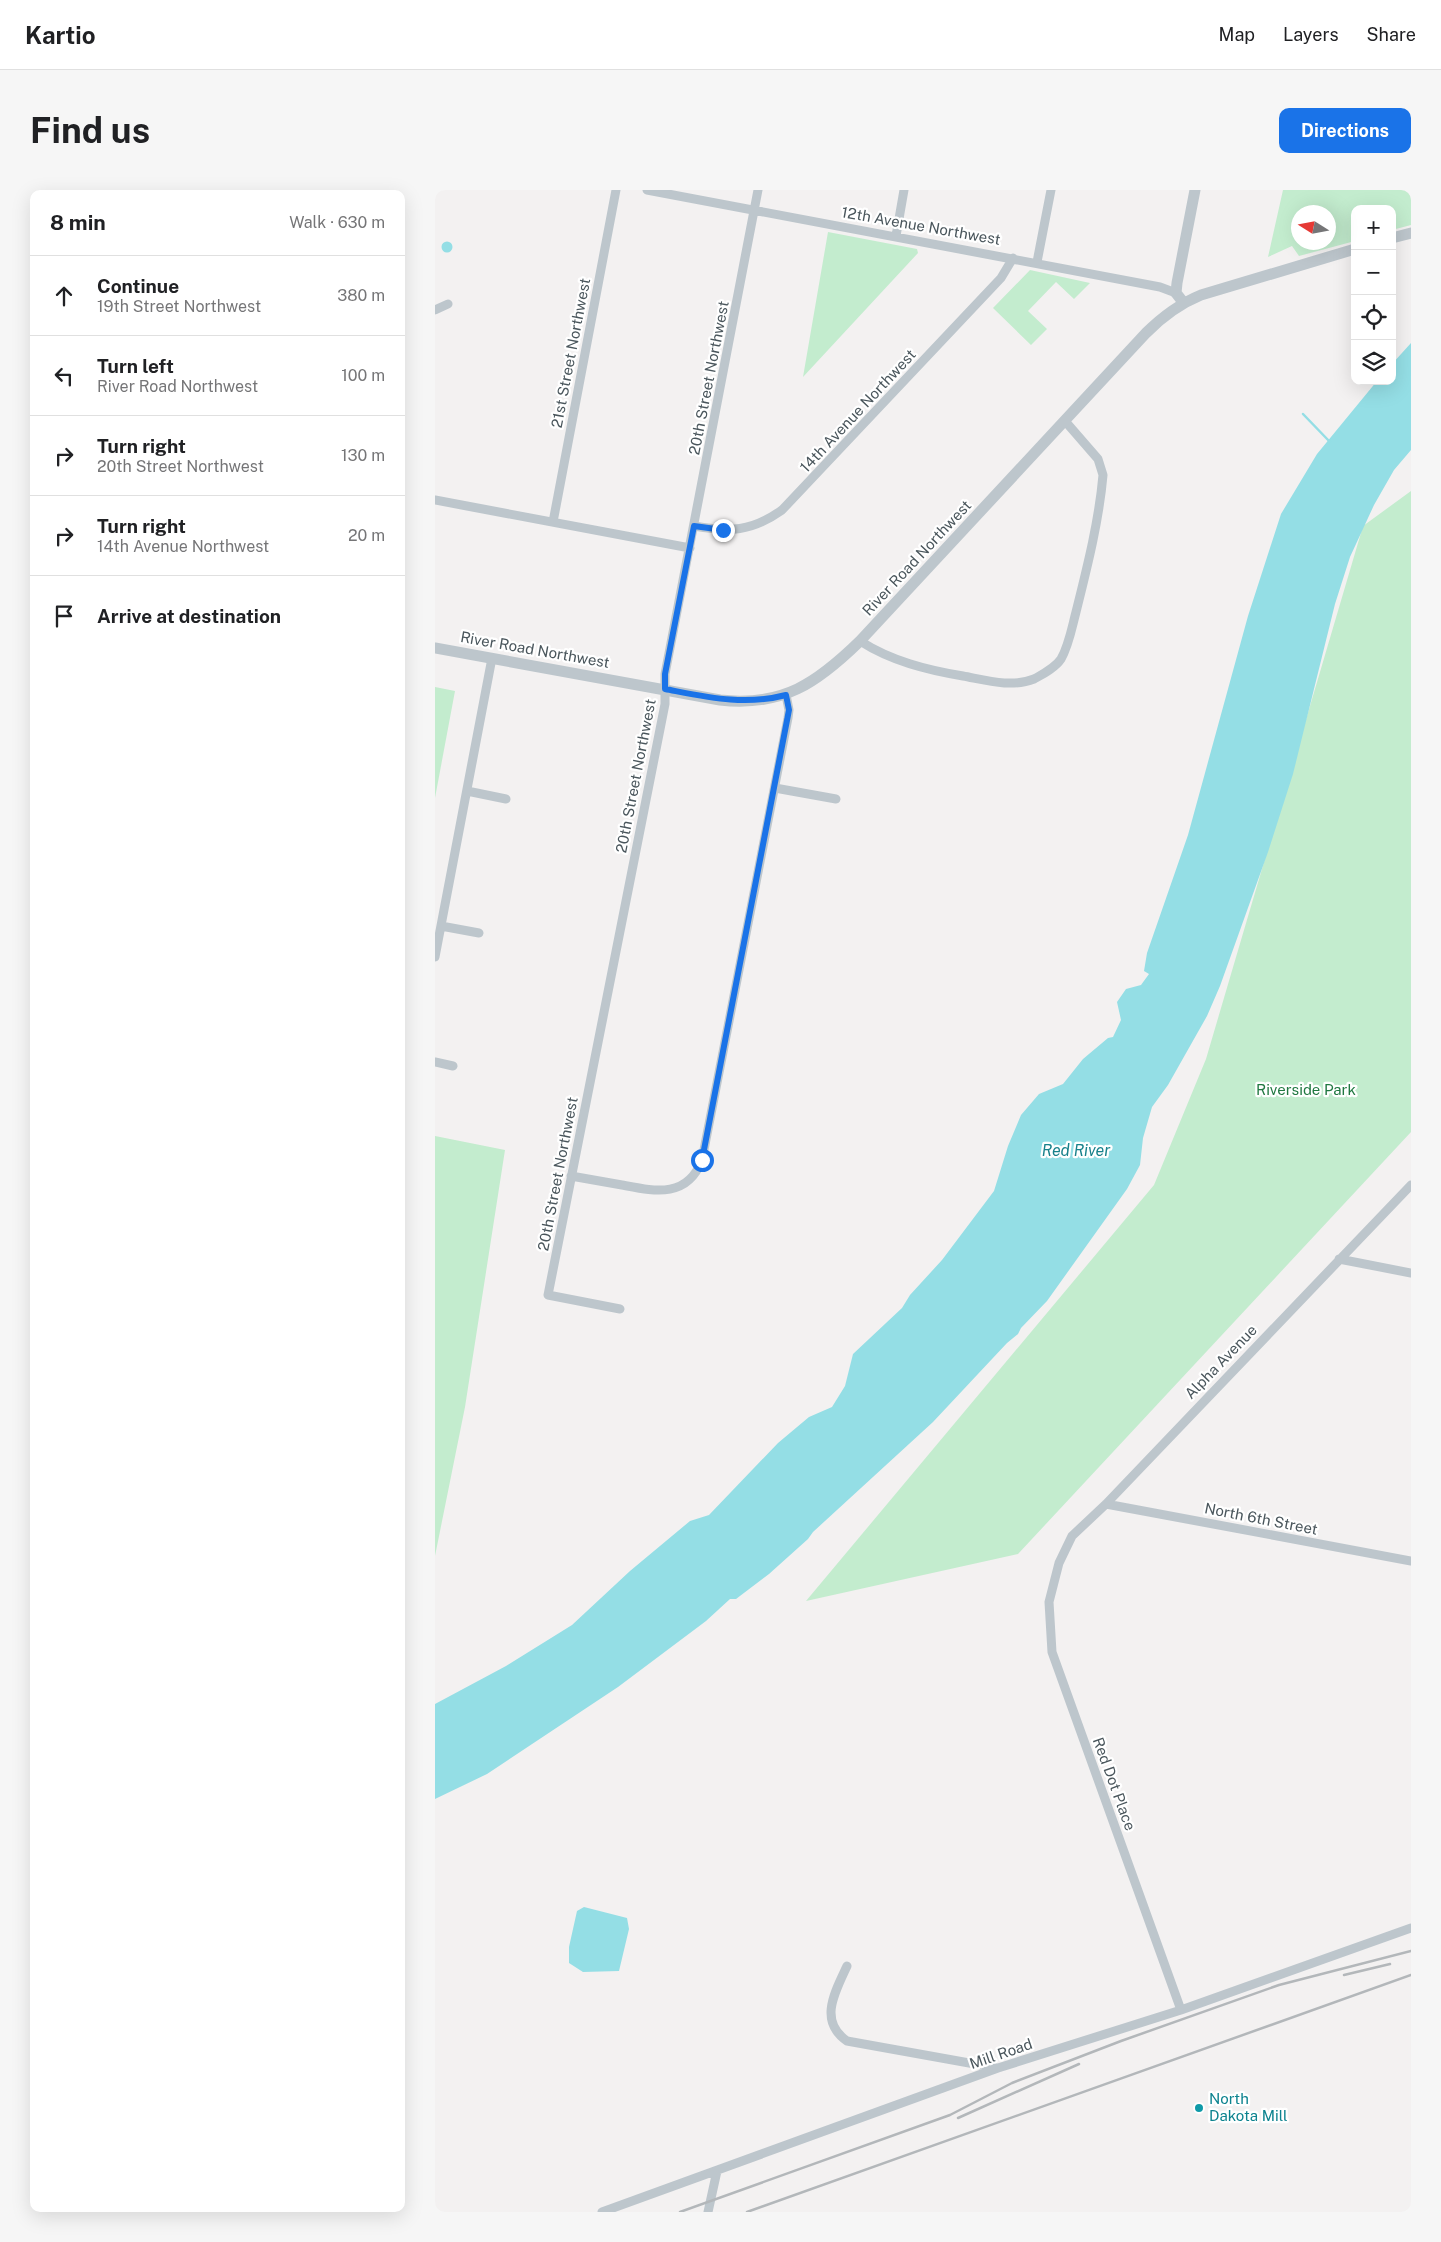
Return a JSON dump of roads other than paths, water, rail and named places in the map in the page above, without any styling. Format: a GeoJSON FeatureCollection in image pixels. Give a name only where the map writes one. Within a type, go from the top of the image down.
{"type":"FeatureCollection","features":[{"type":"Feature","properties":{"kind":"street","name":"21st Street Northwest"},"geometry":{"type":"LineString","coordinates":[[553,522],[616,190]]}},
{"type":"Feature","properties":{"kind":"street","name":"12th Avenue Northwest"},"geometry":{"type":"LineString","coordinates":[[647,190],[1037,262],[1160,287],[1180,298]]}},
{"type":"Feature","properties":{"kind":"street","name":"20th Street Northwest"},"geometry":{"type":"LineString","coordinates":[[620,1310],[548,1295],[665,704],[665,674],[758,190]]}},
{"type":"Feature","properties":{"kind":"street"},"geometry":{"type":"LineString","coordinates":[[896,236],[905,190]]}},
{"type":"Feature","properties":{"kind":"street"},"geometry":{"type":"LineString","coordinates":[[1037,262],[1051,190]]}},
{"type":"Feature","properties":{"kind":"street"},"geometry":{"type":"LineString","coordinates":[[1180,298],[1195,190]]}},
{"type":"Feature","properties":{"kind":"street"},"geometry":{"type":"LineString","coordinates":[[1396,237],[1411,233]]}},
{"type":"Feature","properties":{"kind":"street","name":"River Road Northwest"},"geometry":{"type":"LineString","coordinates":[[435,648],[732,701],[757,701],[786,695],[827,671],[860,641],[1180,298],[1352,250]]}},
{"type":"Feature","properties":{"kind":"street","name":"14th Avenue Northwest"},"geometry":{"type":"LineString","coordinates":[[694,526],[731,530],[749,528],[783,510],[1001,278],[1013,258]]}},
{"type":"Feature","properties":{"kind":"street"},"geometry":{"type":"LineString","coordinates":[[435,310],[448,304]]}},
{"type":"Feature","properties":{"kind":"street"},"geometry":{"type":"LineString","coordinates":[[860,641],[880,652],[916,666],[998,682],[1032,680],[1053,668],[1060,661],[1069,639],[1084,582],[1103,475],[1098,460],[1065,421]]}},
{"type":"Feature","properties":{"kind":"street"},"geometry":{"type":"LineString","coordinates":[[435,500],[689,548]]}},
{"type":"Feature","properties":{"kind":"street"},"geometry":{"type":"LineString","coordinates":[[435,957],[492,658]]}},
{"type":"Feature","properties":{"kind":"street"},"geometry":{"type":"LineString","coordinates":[[571,1176],[649,1190],[665,1191],[687,1182],[698,1170],[702,1160],[775,788],[789,710],[786,695]]}},
{"type":"Feature","properties":{"kind":"street"},"geometry":{"type":"LineString","coordinates":[[775,788],[836,799]]}},
{"type":"Feature","properties":{"kind":"street"},"geometry":{"type":"LineString","coordinates":[[467,791],[506,799]]}},
{"type":"Feature","properties":{"kind":"street"},"geometry":{"type":"LineString","coordinates":[[441,926],[479,933]]}},
{"type":"Feature","properties":{"kind":"street"},"geometry":{"type":"LineString","coordinates":[[435,1062],[453,1066]]}},
{"type":"Feature","properties":{"kind":"street","name":"Alpha Avenue"},"geometry":{"type":"LineString","coordinates":[[1059,1563],[1072,1536],[1106,1504],[1411,1185]]}},
{"type":"Feature","properties":{"kind":"street"},"geometry":{"type":"LineString","coordinates":[[1339,1259],[1411,1273]]}},
{"type":"Feature","properties":{"kind":"street","name":"North 6th Street"},"geometry":{"type":"LineString","coordinates":[[1106,1504],[1411,1561]]}},
{"type":"Feature","properties":{"kind":"street","name":"Red Dot Place"},"geometry":{"type":"LineString","coordinates":[[1059,1563],[1049,1602],[1052,1652],[1181,2010]]}},
{"type":"Feature","properties":{"kind":"street","name":"Mill Road"},"geometry":{"type":"LineString","coordinates":[[602,2212],[998,2068],[1181,2010],[1411,1928]]}},
{"type":"Feature","properties":{"kind":"street"},"geometry":{"type":"LineString","coordinates":[[847,1966],[833,2000],[831,2014],[833,2026],[838,2035],[847,2041],[998,2068]]}},
{"type":"Feature","properties":{"kind":"street"},"geometry":{"type":"LineString","coordinates":[[708,2212],[717,2171]]}},
{"type":"Feature","properties":{"kind":"water"},"geometry":{"type":"Polygon","coordinates":[[[447,241],[453,247],[447,253],[441,247],[447,241]]]}},
{"type":"Feature","properties":{"kind":"water","name":"Red River"},"geometry":{"type":"Polygon","coordinates":[[[1411,343],[1411,450],[1394,470],[1374,505],[1350,557],[1335,604],[1293,774],[1268,852],[1220,986],[1207,1016],[1168,1085],[1152,1107],[1143,1138],[1140,1165],[1127,1189],[1047,1301],[1021,1328],[1018,1334],[1007,1343],[933,1422],[769,1574],[736,1599],[730,1599],[706,1621],[618,1687],[487,1774],[435,1799],[435,1704],[506,1666],[572,1625],[630,1571],[690,1521],[709,1515],[778,1443],[809,1417],[832,1407],[845,1386],[853,1354],[902,1308],[910,1295],[942,1260],[994,1191],[1008,1146],[1021,1115],[1039,1094],[1063,1084],[1083,1059],[1108,1038],[1113,1037],[1121,1020],[1117,1002],[1126,989],[1141,985],[1149,974],[1144,971],[1147,953],[1188,835],[1248,616],[1281,514],[1317,454],[1374,385],[1396,385],[1396,360],[1411,343]]]}},
{"type":"Feature","properties":{"kind":"water"},"geometry":{"type":"Polygon","coordinates":[[[584,1907],[627,1918],[629,1929],[619,1971],[583,1972],[569,1963],[569,1947],[577,1911],[584,1907]]]}},
{"type":"Feature","properties":{"kind":"waterway"},"geometry":{"type":"LineString","coordinates":[[1303,414],[1330,442]]}},
{"type":"Feature","properties":{"kind":"railway"},"geometry":{"type":"LineString","coordinates":[[680,2212],[950,2115],[1012,2083],[1121,2041],[1279,1985],[1411,1951]]}},
{"type":"Feature","properties":{"kind":"railway"},"geometry":{"type":"LineString","coordinates":[[1344,1975],[1390,1964]]}},
{"type":"Feature","properties":{"kind":"railway"},"geometry":{"type":"LineString","coordinates":[[747,2212],[1411,1975]]}},
{"type":"Feature","properties":{"kind":"railway"},"geometry":{"type":"LineString","coordinates":[[958,2118],[1079,2064]]}},
{"type":"Feature","properties":{"kind":"place","name":"North Dakota Mill"},"geometry":{"type":"Point","coordinates":[1199,2108]}},
{"type":"Feature","properties":{"kind":"park label","name":"Riverside Park"},"geometry":{"type":"Point","coordinates":[1306,1090]}}]}
